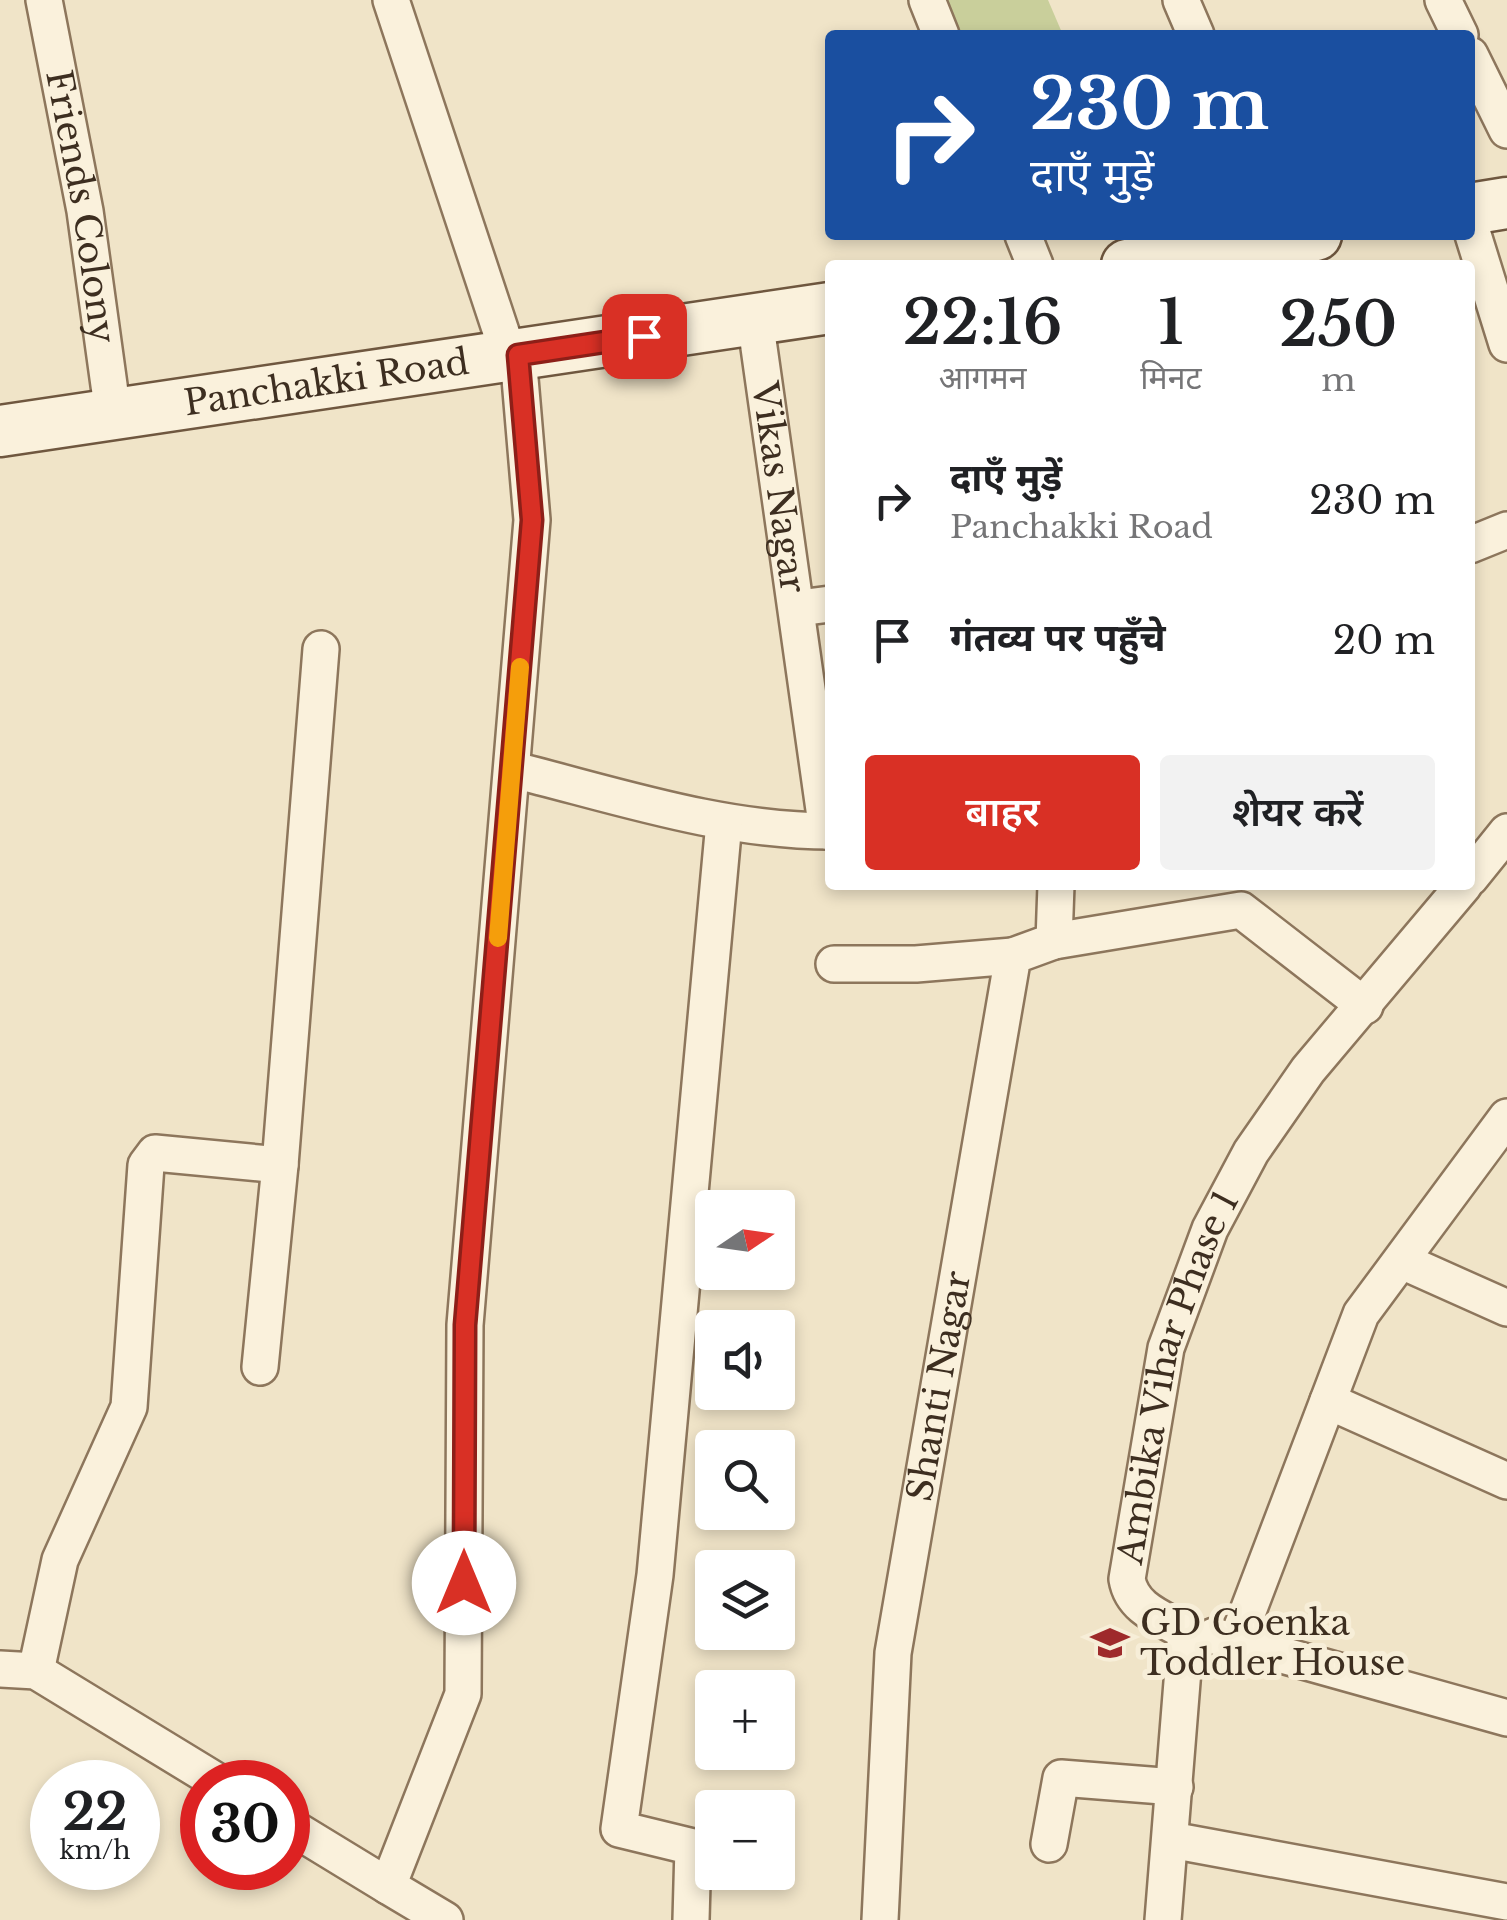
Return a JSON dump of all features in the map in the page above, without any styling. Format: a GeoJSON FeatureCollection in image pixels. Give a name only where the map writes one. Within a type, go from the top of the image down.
{"type":"FeatureCollection","features":[{"type":"Feature","properties":{"kind":"main road"},"geometry":{"type":"LineString","coordinates":[[1475,208],[1507,203]]}},
{"type":"Feature","properties":{"kind":"main road"},"geometry":{"type":"LineString","coordinates":[[1157,260],[1277,240]]}},
{"type":"Feature","properties":{"kind":"main road","name":"Panchakki Road"},"geometry":{"type":"LineString","coordinates":[[0,431],[825,309]]}},
{"type":"Feature","properties":{"kind":"street","name":"Friends Colony"},"geometry":{"type":"LineString","coordinates":[[44,0],[85,211],[113,414]]}},
{"type":"Feature","properties":{"kind":"street"},"geometry":{"type":"LineString","coordinates":[[388,1886],[463,1694],[465,1325],[532,520],[514,356],[391,0]]}},
{"type":"Feature","properties":{"kind":"street"},"geometry":{"type":"LineString","coordinates":[[927,0],[940,30]]}},
{"type":"Feature","properties":{"kind":"street"},"geometry":{"type":"LineString","coordinates":[[1181,0],[1194,30]]}},
{"type":"Feature","properties":{"kind":"street"},"geometry":{"type":"LineString","coordinates":[[1443,0],[1458,30]]}},
{"type":"Feature","properties":{"kind":"street"},"geometry":{"type":"LineString","coordinates":[[1475,65],[1507,130]]}},
{"type":"Feature","properties":{"kind":"street"},"geometry":{"type":"LineString","coordinates":[[1475,240],[1507,344]]}},
{"type":"Feature","properties":{"kind":"street","name":"Vikas Nagar"},"geometry":{"type":"LineString","coordinates":[[755,319],[814,606],[825,771]]}},
{"type":"Feature","properties":{"kind":"street"},"geometry":{"type":"LineString","coordinates":[[1475,543],[1507,530]]}},
{"type":"Feature","properties":{"kind":"street"},"geometry":{"type":"LineString","coordinates":[[260,1367],[321,649]]}},
{"type":"Feature","properties":{"kind":"street"},"geometry":{"type":"LineString","coordinates":[[514,770],[724,822],[768,830],[825,831]]}},
{"type":"Feature","properties":{"kind":"street"},"geometry":{"type":"LineString","coordinates":[[691,1920],[694,1848],[619,1829],[655,1574],[724,822]]}},
{"type":"Feature","properties":{"kind":"street"},"geometry":{"type":"LineString","coordinates":[[1475,872],[1507,832]]}},
{"type":"Feature","properties":{"kind":"street"},"geometry":{"type":"LineString","coordinates":[[1054,941],[1056,890]]}},
{"type":"Feature","properties":{"kind":"street","name":"Ambika Vihar Phase 1"},"geometry":{"type":"LineString","coordinates":[[1186,1632],[1140,1606],[1129,1593],[1126,1579],[1166,1348],[1210,1230],[1251,1152],[1308,1070],[1460,890]]}},
{"type":"Feature","properties":{"kind":"street"},"geometry":{"type":"LineString","coordinates":[[834,964],[916,964],[1013,956],[1054,941],[1240,910],[1365,1006]]}},
{"type":"Feature","properties":{"kind":"street","name":"Shanti Nagar"},"geometry":{"type":"LineString","coordinates":[[880,1920],[892,1653],[1013,956]]}},
{"type":"Feature","properties":{"kind":"street"},"geometry":{"type":"LineString","coordinates":[[1237,1640],[1361,1314],[1507,1117]]}},
{"type":"Feature","properties":{"kind":"street"},"geometry":{"type":"LineString","coordinates":[[36,1671],[60,1560],[129,1407],[146,1165],[155,1153],[280,1165]]}},
{"type":"Feature","properties":{"kind":"street"},"geometry":{"type":"LineString","coordinates":[[1402,1261],[1507,1308]]}},
{"type":"Feature","properties":{"kind":"street"},"geometry":{"type":"LineString","coordinates":[[1328,1401],[1507,1480]]}},
{"type":"Feature","properties":{"kind":"street"},"geometry":{"type":"LineString","coordinates":[[1163,1920],[1186,1632],[1237,1640],[1507,1718]]}},
{"type":"Feature","properties":{"kind":"street"},"geometry":{"type":"LineString","coordinates":[[0,1670],[36,1671],[182,1760]]}},
{"type":"Feature","properties":{"kind":"street"},"geometry":{"type":"LineString","coordinates":[[1049,1844],[1061,1778],[1174,1787]]}},
{"type":"Feature","properties":{"kind":"street"},"geometry":{"type":"LineString","coordinates":[[310,1838],[446,1920]]}},
{"type":"Feature","properties":{"kind":"street"},"geometry":{"type":"LineString","coordinates":[[1171,1840],[1507,1902]]}},
{"type":"Feature","properties":{"kind":"green space"},"geometry":{"type":"Polygon","coordinates":[[[947,0],[1048,0],[1061,30],[960,30],[947,0]]]}},
{"type":"Feature","properties":{"kind":"slow traffic"},"geometry":{"type":"LineString","coordinates":[[498,938],[520,667]]}},
{"type":"Feature","properties":{"kind":"place","name":"GD Goenka Toddler House"},"geometry":{"type":"Point","coordinates":[1110,1643]}},
{"type":"Feature","properties":{"kind":"route"},"geometry":{"type":"LineString","coordinates":[[464,1583],[465,1325],[532,520],[518,355],[644,336]]}}]}
